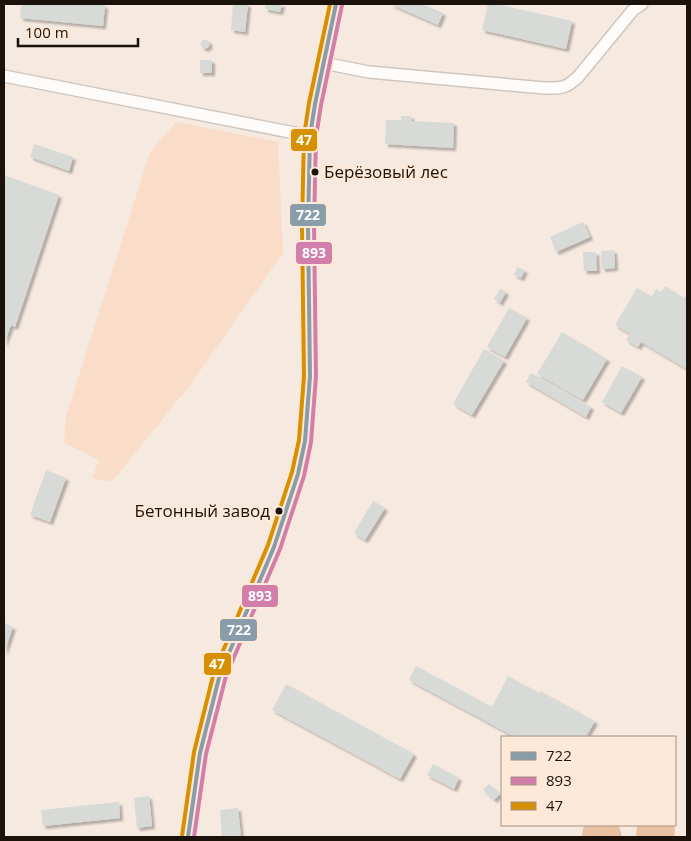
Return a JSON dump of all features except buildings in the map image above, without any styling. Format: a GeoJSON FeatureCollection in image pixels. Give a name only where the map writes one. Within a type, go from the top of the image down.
{"type":"FeatureCollection","features":[{"type":"Feature","properties":{"kind":"main road"},"geometry":{"type":"LineString","coordinates":[[188,837],[200,753],[220,674],[274,547],[298,474],[305,441],[310,376],[308,226],[310,136],[336,4]]}},
{"type":"Feature","properties":{"kind":"street"},"geometry":{"type":"LineString","coordinates":[[323,63],[369,72],[544,88],[568,87],[633,10],[642,4]]}},
{"type":"Feature","properties":{"kind":"street"},"geometry":{"type":"LineString","coordinates":[[4,76],[310,136]]}},
{"type":"Feature","properties":{"kind":"shaded area"},"geometry":{"type":"Polygon","coordinates":[[[176,122],[278,142],[283,253],[190,385],[112,482],[92,478],[99,460],[64,443],[66,416],[150,152],[176,122]]]}},
{"type":"Feature","properties":{"kind":"shaded area"},"geometry":{"type":"Polygon","coordinates":[[[584,826],[619,826],[622,837],[582,837],[584,826]]]}},
{"type":"Feature","properties":{"kind":"shaded area"},"geometry":{"type":"Polygon","coordinates":[[[637,826],[674,826],[674,837],[636,837],[637,826]]]}},
{"type":"Feature","properties":{"kind":"transit line","name":"47"},"geometry":{"type":"LineString","coordinates":[[182,836],[194,752],[214,672],[268,545],[292,472],[299,440],[304,376],[302,226],[304,136],[330,4]]}},
{"type":"Feature","properties":{"kind":"transit line","name":"722"},"geometry":{"type":"LineString","coordinates":[[188,837],[200,753],[220,674],[274,547],[298,474],[305,441],[310,376],[308,226],[310,136],[336,4]]}},
{"type":"Feature","properties":{"kind":"transit line","name":"893"},"geometry":{"type":"LineString","coordinates":[[194,837],[206,754],[226,676],[280,549],[304,476],[311,442],[316,376],[314,226],[316,137],[342,5]]}},
{"type":"Feature","properties":{"kind":"place","name":"Берёзовый лес"},"geometry":{"type":"Point","coordinates":[315,172]}},
{"type":"Feature","properties":{"kind":"place","name":"Бетонный завод"},"geometry":{"type":"Point","coordinates":[279,511]}}]}
